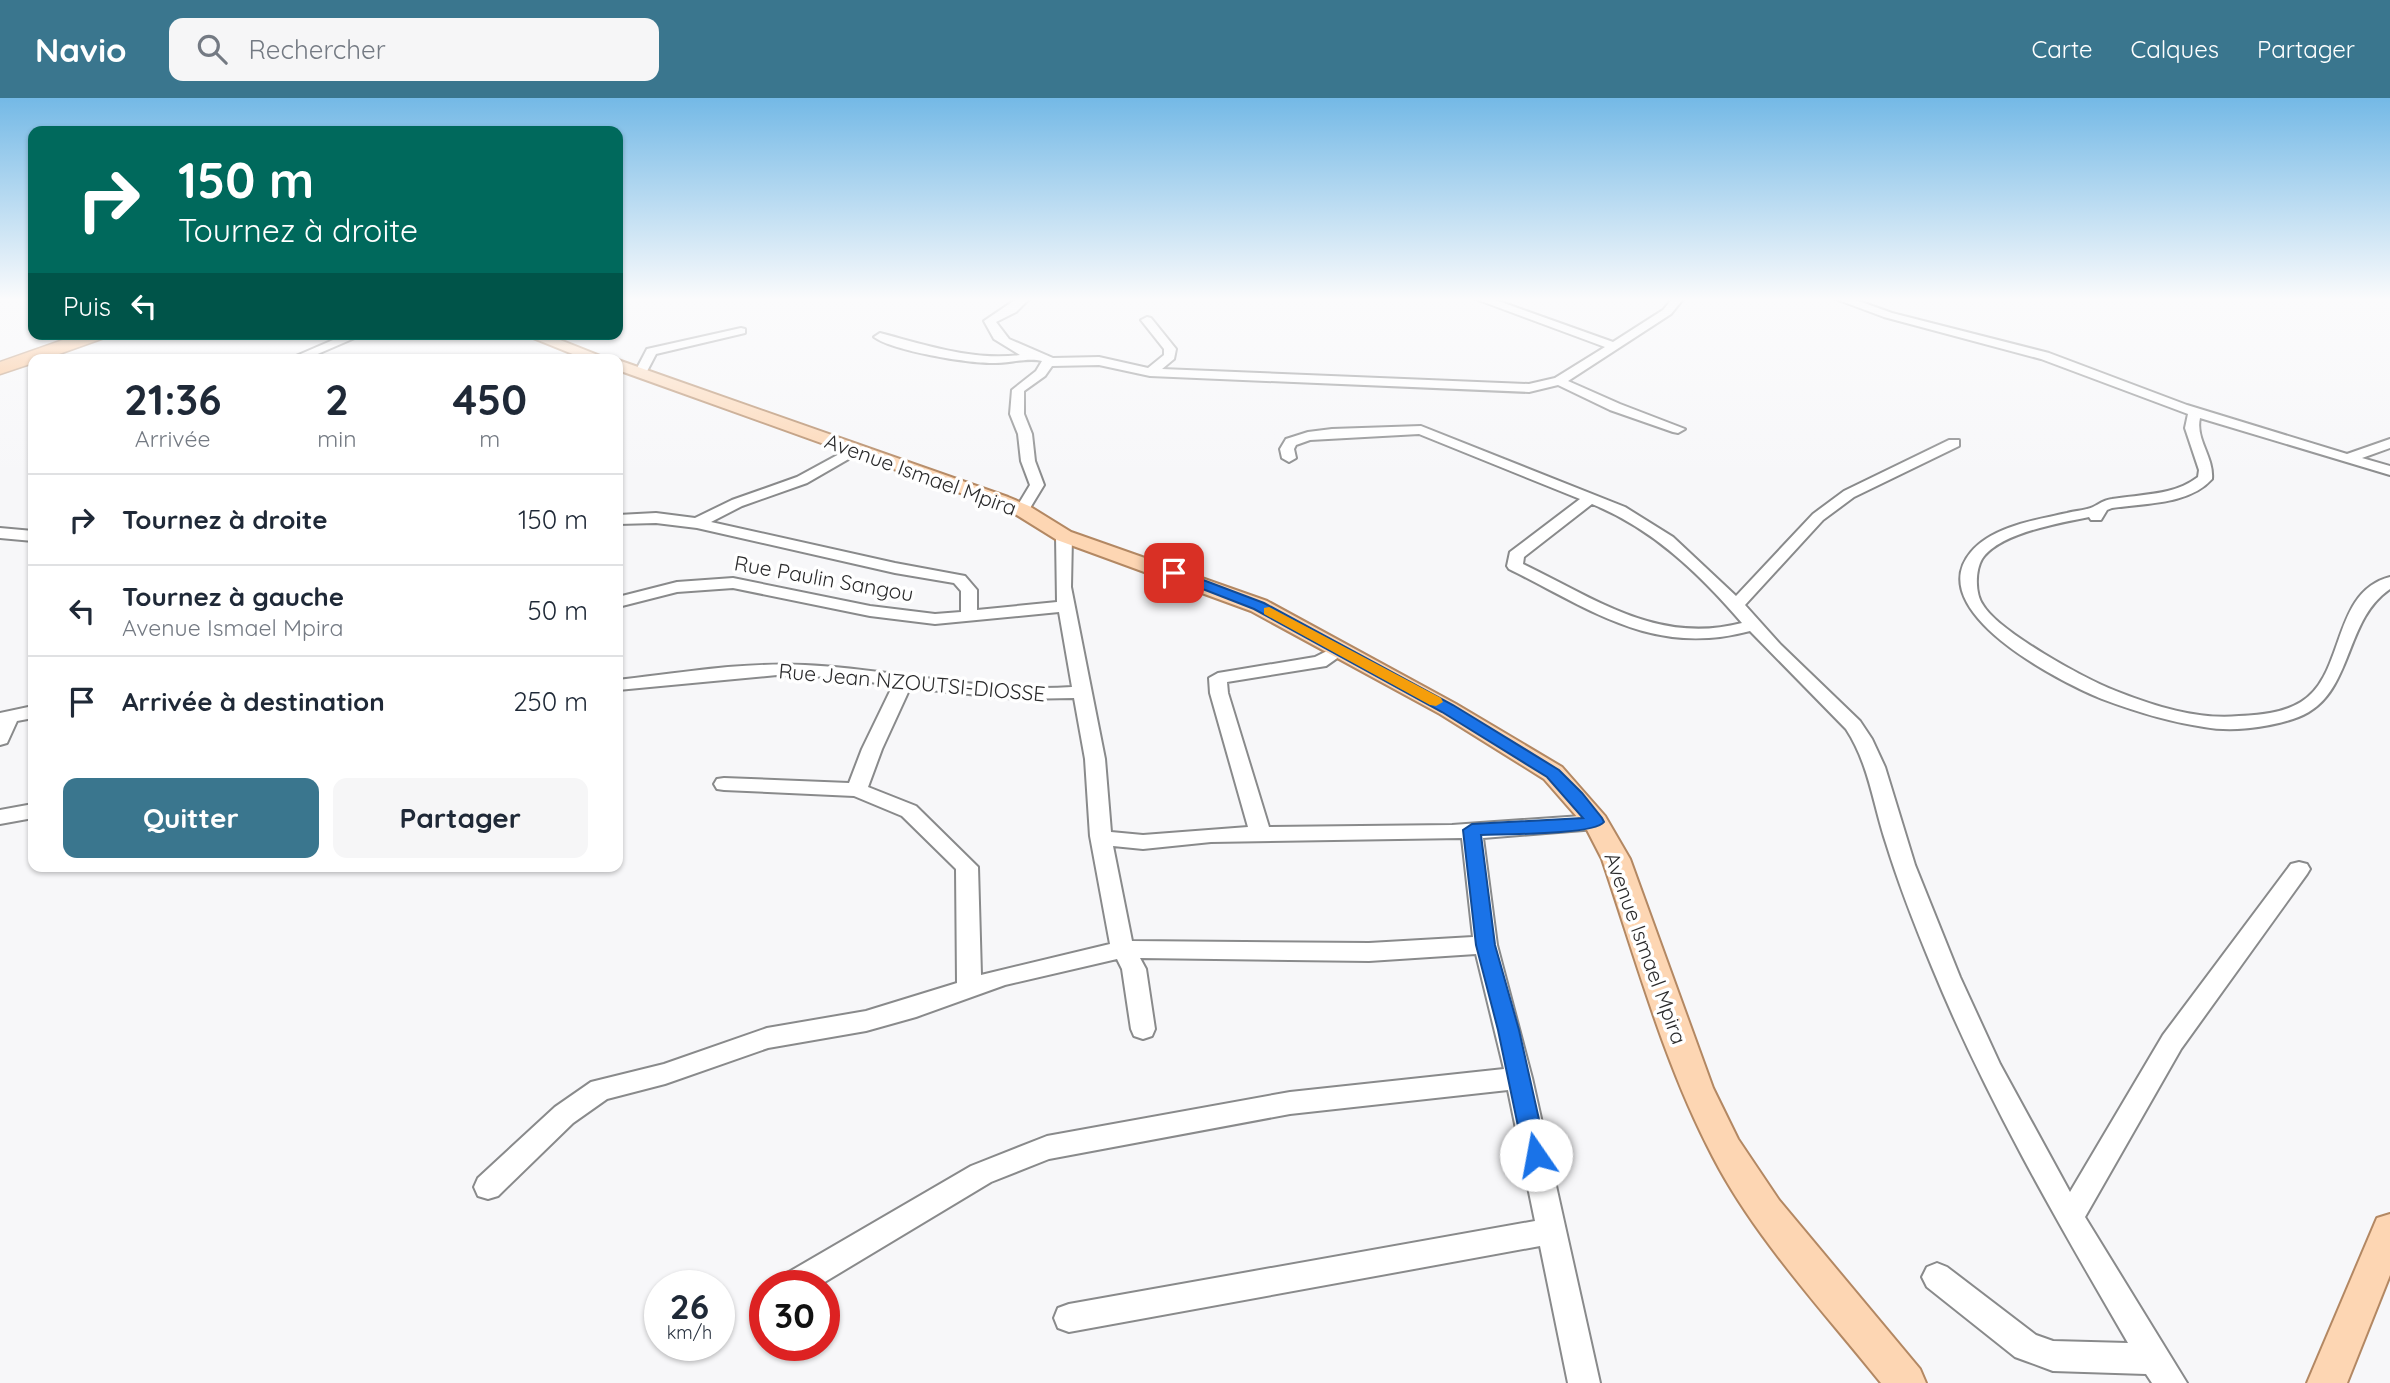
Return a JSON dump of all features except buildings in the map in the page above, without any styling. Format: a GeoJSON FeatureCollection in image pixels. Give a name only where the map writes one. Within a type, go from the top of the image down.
{"type":"FeatureCollection","features":[{"type":"Feature","properties":{"kind":"highway"},"geometry":{"type":"LineString","coordinates":[[0,368],[28,360]]}},
{"type":"Feature","properties":{"kind":"main road","name":"Avenue Ismael Mpira"},"geometry":{"type":"LineString","coordinates":[[629,369],[1022,510],[1065,536],[1224,591],[1259,606],[1448,709],[1553,774],[1576,797],[1595,822],[1616,859],[1697,1088],[1726,1149],[1766,1211],[1906,1383]]}},
{"type":"Feature","properties":{"kind":"main road"},"geometry":{"type":"LineString","coordinates":[[2327,1383],[2390,1230]]}},
{"type":"Feature","properties":{"kind":"street"},"geometry":{"type":"LineString","coordinates":[[629,369],[643,358]]}},
{"type":"Feature","properties":{"kind":"street"},"geometry":{"type":"LineString","coordinates":[[983,358],[1016,358]]}},
{"type":"Feature","properties":{"kind":"street"},"geometry":{"type":"LineString","coordinates":[[1043,358],[1048,362],[1099,361],[1150,373],[1529,388],[1559,381],[1595,358]]}},
{"type":"Feature","properties":{"kind":"street"},"geometry":{"type":"LineString","coordinates":[[1150,373],[1168,358]]}},
{"type":"Feature","properties":{"kind":"street"},"geometry":{"type":"LineString","coordinates":[[2050,358],[2196,412],[2390,471]]}},
{"type":"Feature","properties":{"kind":"street"},"geometry":{"type":"LineString","coordinates":[[1022,510],[1037,485],[1028,461],[1025,435],[1017,414],[1018,390],[1041,373],[1048,362]]}},
{"type":"Feature","properties":{"kind":"street"},"geometry":{"type":"LineString","coordinates":[[1559,381],[1615,407],[1678,429]]}},
{"type":"Feature","properties":{"kind":"street"},"geometry":{"type":"LineString","coordinates":[[2196,412],[2191,420],[2191,428],[2207,462],[2205,479],[2191,488],[2109,504],[2097,514],[2022,530],[1994,541],[1975,557],[1968,583],[1976,610],[2008,637],[2097,691],[2214,723],[2290,714],[2307,706],[2323,691],[2337,669],[2348,627],[2358,610],[2375,592],[2390,582]]}},
{"type":"Feature","properties":{"kind":"street"},"geometry":{"type":"LineString","coordinates":[[1289,457],[1287,449],[1291,442],[1308,436],[1421,430],[1637,519],[1668,540],[1737,605],[1753,625],[1836,708],[1866,743],[1874,762],[1895,841],[1967,1021],[2021,1128],[2162,1371]]}},
{"type":"Feature","properties":{"kind":"street"},"geometry":{"type":"LineString","coordinates":[[1737,605],[1818,517],[1849,494],[1954,443]]}},
{"type":"Feature","properties":{"kind":"street"},"geometry":{"type":"LineString","coordinates":[[2348,458],[2390,443]]}},
{"type":"Feature","properties":{"kind":"street"},"geometry":{"type":"LineString","coordinates":[[697,523],[726,508],[802,480],[854,450]]}},
{"type":"Feature","properties":{"kind":"street"},"geometry":{"type":"LineString","coordinates":[[1591,498],[1516,555],[1515,566],[1626,622],[1651,630],[1696,636],[1753,625]]}},
{"type":"Feature","properties":{"kind":"street"},"geometry":{"type":"LineString","coordinates":[[623,520],[656,518],[697,523],[895,568],[958,579],[969,590],[969,616]]}},
{"type":"Feature","properties":{"kind":"street"},"geometry":{"type":"LineString","coordinates":[[0,533],[28,536]]}},
{"type":"Feature","properties":{"kind":"street"},"geometry":{"type":"LineString","coordinates":[[1065,536],[1063,587],[1080,692],[1095,759],[1101,836],[1118,933],[1134,968],[1143,1029]]}},
{"type":"Feature","properties":{"kind":"street","name":"Rue Paulin Sangou"},"geometry":{"type":"LineString","coordinates":[[623,601],[677,587],[733,583],[903,616],[935,619],[1066,606]]}},
{"type":"Feature","properties":{"kind":"street"},"geometry":{"type":"LineString","coordinates":[[1261,835],[1219,693],[1218,678],[1320,662],[1341,649]]}},
{"type":"Feature","properties":{"kind":"street","name":"Rue Jean NZOUTSI-DIOSSE"},"geometry":{"type":"LineString","coordinates":[[623,684],[774,668],[1037,696],[1080,692]]}},
{"type":"Feature","properties":{"kind":"street"},"geometry":{"type":"LineString","coordinates":[[857,790],[872,749],[903,683]]}},
{"type":"Feature","properties":{"kind":"street"},"geometry":{"type":"LineString","coordinates":[[0,739],[4,719],[28,713]]}},
{"type":"Feature","properties":{"kind":"street"},"geometry":{"type":"LineString","coordinates":[[724,784],[857,790],[909,811],[967,867],[969,988]]}},
{"type":"Feature","properties":{"kind":"street"},"geometry":{"type":"LineString","coordinates":[[0,817],[28,812]]}},
{"type":"Feature","properties":{"kind":"street"},"geometry":{"type":"LineString","coordinates":[[1101,836],[1120,842],[1145,844],[1209,835],[1472,830],[1595,822]]}},
{"type":"Feature","properties":{"kind":"street"},"geometry":{"type":"LineString","coordinates":[[1472,830],[1485,945],[1519,1078],[1584,1383]]}},
{"type":"Feature","properties":{"kind":"street"},"geometry":{"type":"LineString","coordinates":[[2071,1216],[2172,1042],[2299,869]]}},
{"type":"Feature","properties":{"kind":"street"},"geometry":{"type":"LineString","coordinates":[[488,1187],[564,1115],[600,1090],[664,1074],[767,1038],[866,1021],[906,1010],[1002,977],[1124,949],[1369,952],[1485,945]]}},
{"type":"Feature","properties":{"kind":"street"},"geometry":{"type":"LineString","coordinates":[[819,1270],[981,1174],[1047,1148],[1290,1103],[1519,1078]]}},
{"type":"Feature","properties":{"kind":"street"},"geometry":{"type":"LineString","coordinates":[[1069,1318],[1552,1231]]}},
{"type":"Feature","properties":{"kind":"street"},"geometry":{"type":"LineString","coordinates":[[1937,1277],[2026,1346],[2053,1356],[2162,1371]]}},
{"type":"Feature","properties":{"kind":"slow traffic"},"geometry":{"type":"LineString","coordinates":[[1269,611],[1436,702]]}},
{"type":"Feature","properties":{"kind":"route"},"geometry":{"type":"LineString","coordinates":[[1174,573],[1259,606],[1448,709],[1553,774],[1576,797],[1595,822],[1472,830],[1485,945],[1508,1030],[1536,1155]]}}]}
